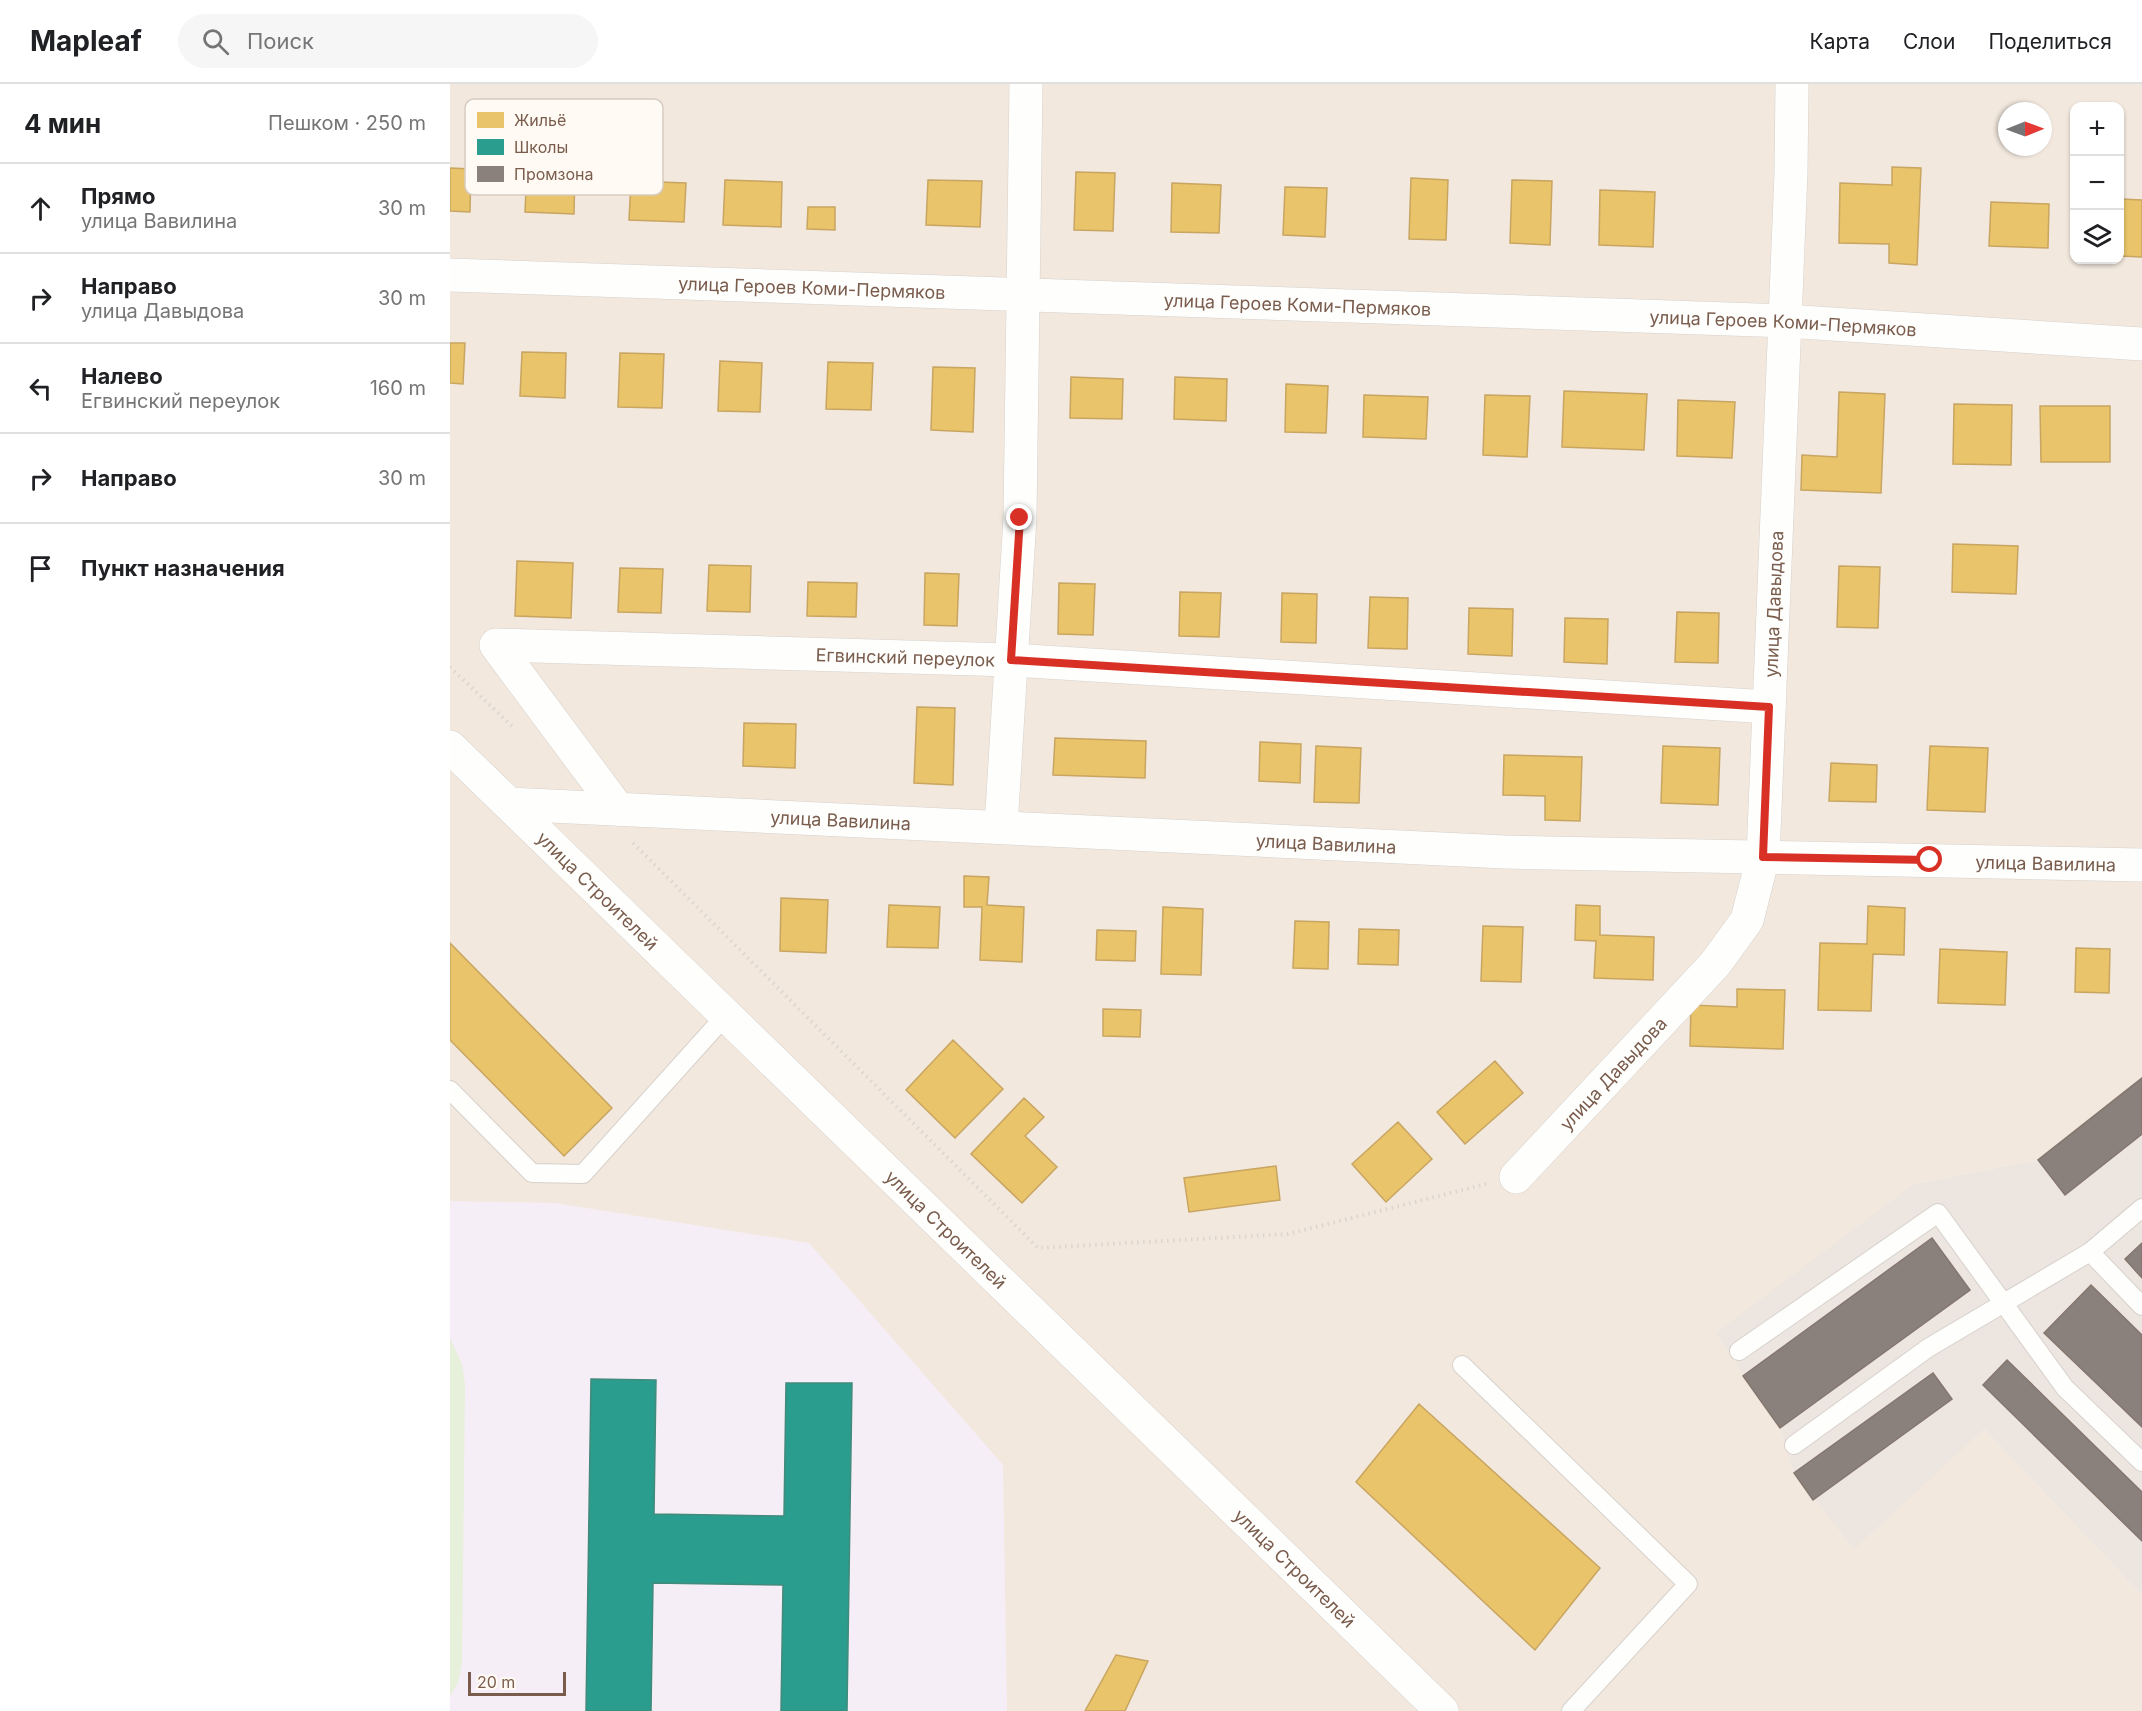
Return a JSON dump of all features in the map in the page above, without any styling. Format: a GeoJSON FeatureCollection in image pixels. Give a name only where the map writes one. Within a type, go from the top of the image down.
{"type":"FeatureCollection","features":[{"type":"Feature","properties":{"kind":"street"},"geometry":{"type":"LineString","coordinates":[[1001,827],[1020,518],[1026,84]]}},
{"type":"Feature","properties":{"kind":"street","name":"улица Давыдова"},"geometry":{"type":"LineString","coordinates":[[1516,1177],[1715,964],[1746,920],[1763,857],[1785,321],[1791,84]]}},
{"type":"Feature","properties":{"kind":"street","name":"улица Героев Коми-Пермяков"},"geometry":{"type":"LineString","coordinates":[[450,274],[1785,321],[2142,344]]}},
{"type":"Feature","properties":{"kind":"street","name":"Егвинский переулок"},"geometry":{"type":"LineString","coordinates":[[608,808],[496,645],[1011,660],[1769,707]]}},
{"type":"Feature","properties":{"kind":"street","name":"улица Строителей"},"geometry":{"type":"LineString","coordinates":[[450,747],[1442,1711]]}},
{"type":"Feature","properties":{"kind":"street","name":"улица Вавилина"},"geometry":{"type":"LineString","coordinates":[[509,804],[1493,851],[2142,865]]}},
{"type":"Feature","properties":{"kind":"lane"},"geometry":{"type":"LineString","coordinates":[[450,1090],[532,1173],[583,1174],[726,1015]]}},
{"type":"Feature","properties":{"kind":"lane"},"geometry":{"type":"LineString","coordinates":[[1794,1445],[1928,1348],[2090,1252],[2142,1208]]}},
{"type":"Feature","properties":{"kind":"lane"},"geometry":{"type":"LineString","coordinates":[[1739,1352],[1938,1213],[2066,1388],[2142,1462]]}},
{"type":"Feature","properties":{"kind":"lane"},"geometry":{"type":"LineString","coordinates":[[2090,1252],[2142,1306]]}},
{"type":"Feature","properties":{"kind":"lane"},"geometry":{"type":"LineString","coordinates":[[1462,1365],[1688,1584],[1571,1711]]}},
{"type":"Feature","properties":{"kind":"path"},"geometry":{"type":"LineString","coordinates":[[450,667],[516,730]]}},
{"type":"Feature","properties":{"kind":"path"},"geometry":{"type":"LineString","coordinates":[[608,808],[1038,1248],[1288,1234],[1516,1177]]}},
{"type":"Feature","properties":{"kind":"shaded area"},"geometry":{"type":"Polygon","coordinates":[[[450,84],[2142,84],[2142,1078],[2038,1160],[1914,1184],[1743,1376],[1780,1428],[1794,1473],[1984,1429],[2142,1595],[2142,1711],[450,1711],[450,84]]]}},
{"type":"Feature","properties":{"kind":"shaded area"},"geometry":{"type":"Polygon","coordinates":[[[2142,1078],[2142,1595],[1984,1429],[1854,1549],[1794,1473],[1780,1428],[1716,1333],[1914,1184],[2038,1160],[2142,1078]]]}},
{"type":"Feature","properties":{"kind":"shaded area"},"geometry":{"type":"Polygon","coordinates":[[[450,1201],[555,1203],[809,1243],[1003,1465],[1007,1711],[450,1711],[450,1201]]]}},
{"type":"Feature","properties":{"kind":"green space"},"geometry":{"type":"Polygon","coordinates":[[[450,1338],[462,1364],[465,1384],[462,1664],[458,1683],[450,1696],[450,1338]]]}},
{"type":"Feature","properties":{"kind":"building: Жильё"},"geometry":{"type":"Polygon","coordinates":[[[1892,167],[1921,168],[1917,265],[1889,263],[1889,244],[1839,243],[1840,183],[1892,185],[1892,167]]]}},
{"type":"Feature","properties":{"kind":"building: Жильё"},"geometry":{"type":"Polygon","coordinates":[[[450,168],[465,169],[465,195],[470,195],[470,212],[450,211],[450,168]]]}},
{"type":"Feature","properties":{"kind":"building: Жильё"},"geometry":{"type":"Polygon","coordinates":[[[1076,172],[1115,173],[1113,231],[1074,230],[1076,172]]]}},
{"type":"Feature","properties":{"kind":"building: Жильё"},"geometry":{"type":"Polygon","coordinates":[[[1411,178],[1448,180],[1446,240],[1409,239],[1411,178]]]}},
{"type":"Feature","properties":{"kind":"building: Жильё"},"geometry":{"type":"Polygon","coordinates":[[[725,180],[782,182],[781,227],[723,225],[725,180]]]}},
{"type":"Feature","properties":{"kind":"building: Жильё"},"geometry":{"type":"Polygon","coordinates":[[[928,180],[982,181],[980,227],[926,225],[928,180]]]}},
{"type":"Feature","properties":{"kind":"building: Жильё"},"geometry":{"type":"Polygon","coordinates":[[[1512,180],[1552,181],[1550,245],[1510,243],[1512,180]]]}},
{"type":"Feature","properties":{"kind":"building: Жильё"},"geometry":{"type":"Polygon","coordinates":[[[663,182],[686,183],[684,222],[629,220],[630,195],[663,195],[663,182]]]}},
{"type":"Feature","properties":{"kind":"building: Жильё"},"geometry":{"type":"Polygon","coordinates":[[[1172,183],[1221,185],[1219,233],[1171,232],[1172,183]]]}},
{"type":"Feature","properties":{"kind":"building: Жильё"},"geometry":{"type":"Polygon","coordinates":[[[1285,187],[1327,188],[1325,237],[1283,235],[1285,187]]]}},
{"type":"Feature","properties":{"kind":"building: Жильё"},"geometry":{"type":"Polygon","coordinates":[[[1600,190],[1655,192],[1653,247],[1599,245],[1600,190]]]}},
{"type":"Feature","properties":{"kind":"building: Жильё"},"geometry":{"type":"Polygon","coordinates":[[[526,195],[574,195],[574,214],[525,212],[526,195]]]}},
{"type":"Feature","properties":{"kind":"building: Жильё"},"geometry":{"type":"Polygon","coordinates":[[[2124,199],[2142,200],[2142,257],[2124,256],[2124,199]]]}},
{"type":"Feature","properties":{"kind":"building: Жильё"},"geometry":{"type":"Polygon","coordinates":[[[1991,202],[2049,204],[2048,248],[1989,246],[1991,202]]]}},
{"type":"Feature","properties":{"kind":"building: Жильё"},"geometry":{"type":"Polygon","coordinates":[[[808,207],[835,207],[835,230],[807,229],[808,207]]]}},
{"type":"Feature","properties":{"kind":"building: Жильё"},"geometry":{"type":"Polygon","coordinates":[[[450,343],[465,343],[463,384],[450,383],[450,343]]]}},
{"type":"Feature","properties":{"kind":"building: Жильё"},"geometry":{"type":"Polygon","coordinates":[[[522,352],[566,353],[565,398],[520,396],[522,352]]]}},
{"type":"Feature","properties":{"kind":"building: Жильё"},"geometry":{"type":"Polygon","coordinates":[[[620,353],[664,354],[662,408],[618,407],[620,353]]]}},
{"type":"Feature","properties":{"kind":"building: Жильё"},"geometry":{"type":"Polygon","coordinates":[[[720,361],[762,363],[760,412],[718,411],[720,361]]]}},
{"type":"Feature","properties":{"kind":"building: Жильё"},"geometry":{"type":"Polygon","coordinates":[[[828,362],[873,363],[871,410],[826,409],[828,362]]]}},
{"type":"Feature","properties":{"kind":"building: Жильё"},"geometry":{"type":"Polygon","coordinates":[[[933,367],[975,368],[973,432],[931,430],[933,367]]]}},
{"type":"Feature","properties":{"kind":"building: Жильё"},"geometry":{"type":"Polygon","coordinates":[[[1071,377],[1123,379],[1122,419],[1070,418],[1071,377]]]}},
{"type":"Feature","properties":{"kind":"building: Жильё"},"geometry":{"type":"Polygon","coordinates":[[[1175,377],[1227,379],[1226,421],[1174,419],[1175,377]]]}},
{"type":"Feature","properties":{"kind":"building: Жильё"},"geometry":{"type":"Polygon","coordinates":[[[1286,384],[1328,386],[1326,433],[1285,432],[1286,384]]]}},
{"type":"Feature","properties":{"kind":"building: Жильё"},"geometry":{"type":"Polygon","coordinates":[[[1564,391],[1647,394],[1644,450],[1562,447],[1564,391]]]}},
{"type":"Feature","properties":{"kind":"building: Жильё"},"geometry":{"type":"Polygon","coordinates":[[[1839,392],[1885,394],[1881,493],[1801,490],[1802,455],[1837,457],[1839,392]]]}},
{"type":"Feature","properties":{"kind":"building: Жильё"},"geometry":{"type":"Polygon","coordinates":[[[1364,395],[1428,397],[1426,439],[1363,437],[1364,395]]]}},
{"type":"Feature","properties":{"kind":"building: Жильё"},"geometry":{"type":"Polygon","coordinates":[[[1485,395],[1530,396],[1527,457],[1483,455],[1485,395]]]}},
{"type":"Feature","properties":{"kind":"building: Жильё"},"geometry":{"type":"Polygon","coordinates":[[[1678,400],[1735,402],[1732,458],[1677,456],[1678,400]]]}},
{"type":"Feature","properties":{"kind":"building: Жильё"},"geometry":{"type":"Polygon","coordinates":[[[1954,404],[2012,405],[2011,465],[1953,464],[1954,404]]]}},
{"type":"Feature","properties":{"kind":"building: Жильё"},"geometry":{"type":"Polygon","coordinates":[[[2040,406],[2110,406],[2110,462],[2041,462],[2040,406]]]}},
{"type":"Feature","properties":{"kind":"building: Жильё"},"geometry":{"type":"Polygon","coordinates":[[[1953,544],[2018,546],[2016,594],[1952,592],[1953,544]]]}},
{"type":"Feature","properties":{"kind":"building: Жильё"},"geometry":{"type":"Polygon","coordinates":[[[517,561],[573,563],[571,618],[515,616],[517,561]]]}},
{"type":"Feature","properties":{"kind":"building: Жильё"},"geometry":{"type":"Polygon","coordinates":[[[709,565],[751,566],[750,612],[707,611],[709,565]]]}},
{"type":"Feature","properties":{"kind":"building: Жильё"},"geometry":{"type":"Polygon","coordinates":[[[1839,566],[1880,567],[1878,628],[1837,627],[1839,566]]]}},
{"type":"Feature","properties":{"kind":"building: Жильё"},"geometry":{"type":"Polygon","coordinates":[[[620,568],[663,569],[661,613],[618,612],[620,568]]]}},
{"type":"Feature","properties":{"kind":"building: Жильё"},"geometry":{"type":"Polygon","coordinates":[[[925,573],[959,574],[957,626],[924,625],[925,573]]]}},
{"type":"Feature","properties":{"kind":"building: Жильё"},"geometry":{"type":"Polygon","coordinates":[[[808,582],[857,583],[856,617],[807,616],[808,582]]]}},
{"type":"Feature","properties":{"kind":"building: Жильё"},"geometry":{"type":"Polygon","coordinates":[[[1059,583],[1095,584],[1093,635],[1058,634],[1059,583]]]}},
{"type":"Feature","properties":{"kind":"building: Жильё"},"geometry":{"type":"Polygon","coordinates":[[[1180,592],[1221,593],[1219,637],[1179,636],[1180,592]]]}},
{"type":"Feature","properties":{"kind":"building: Жильё"},"geometry":{"type":"Polygon","coordinates":[[[1282,593],[1317,594],[1316,643],[1281,642],[1282,593]]]}},
{"type":"Feature","properties":{"kind":"building: Жильё"},"geometry":{"type":"Polygon","coordinates":[[[1370,597],[1408,598],[1407,649],[1368,648],[1370,597]]]}},
{"type":"Feature","properties":{"kind":"building: Жильё"},"geometry":{"type":"Polygon","coordinates":[[[1469,608],[1513,609],[1512,656],[1468,654],[1469,608]]]}},
{"type":"Feature","properties":{"kind":"building: Жильё"},"geometry":{"type":"Polygon","coordinates":[[[1677,612],[1719,613],[1718,663],[1675,662],[1677,612]]]}},
{"type":"Feature","properties":{"kind":"building: Жильё"},"geometry":{"type":"Polygon","coordinates":[[[1565,618],[1608,619],[1607,664],[1564,662],[1565,618]]]}},
{"type":"Feature","properties":{"kind":"building: Жильё"},"geometry":{"type":"Polygon","coordinates":[[[917,707],[955,708],[953,785],[914,783],[917,707]]]}},
{"type":"Feature","properties":{"kind":"building: Жильё"},"geometry":{"type":"Polygon","coordinates":[[[744,723],[796,724],[795,768],[743,766],[744,723]]]}},
{"type":"Feature","properties":{"kind":"building: Жильё"},"geometry":{"type":"Polygon","coordinates":[[[1055,738],[1146,741],[1145,778],[1053,775],[1055,738]]]}},
{"type":"Feature","properties":{"kind":"building: Жильё"},"geometry":{"type":"Polygon","coordinates":[[[1260,742],[1301,744],[1300,783],[1259,781],[1260,742]]]}},
{"type":"Feature","properties":{"kind":"building: Жильё"},"geometry":{"type":"Polygon","coordinates":[[[1316,746],[1361,748],[1359,803],[1314,802],[1316,746]]]}},
{"type":"Feature","properties":{"kind":"building: Жильё"},"geometry":{"type":"Polygon","coordinates":[[[1663,746],[1720,748],[1718,805],[1661,803],[1663,746]]]}},
{"type":"Feature","properties":{"kind":"building: Жильё"},"geometry":{"type":"Polygon","coordinates":[[[1930,746],[1988,748],[1985,812],[1927,810],[1930,746]]]}},
{"type":"Feature","properties":{"kind":"building: Жильё"},"geometry":{"type":"Polygon","coordinates":[[[1504,755],[1582,757],[1580,821],[1545,820],[1545,796],[1503,795],[1504,755]]]}},
{"type":"Feature","properties":{"kind":"building: Жильё"},"geometry":{"type":"Polygon","coordinates":[[[1831,763],[1877,765],[1876,802],[1829,801],[1831,763]]]}},
{"type":"Feature","properties":{"kind":"building: Жильё"},"geometry":{"type":"Polygon","coordinates":[[[964,876],[989,877],[987,905],[1024,907],[1022,962],[980,960],[982,907],[964,907],[964,876]]]}},
{"type":"Feature","properties":{"kind":"building: Жильё"},"geometry":{"type":"Polygon","coordinates":[[[781,898],[828,900],[826,953],[780,951],[781,898]]]}},
{"type":"Feature","properties":{"kind":"building: Жильё"},"geometry":{"type":"Polygon","coordinates":[[[889,905],[940,907],[938,948],[887,947],[889,905]]]}},
{"type":"Feature","properties":{"kind":"building: Жильё"},"geometry":{"type":"Polygon","coordinates":[[[1576,905],[1600,906],[1600,935],[1654,937],[1653,980],[1594,978],[1596,941],[1575,940],[1576,905]]]}},
{"type":"Feature","properties":{"kind":"building: Жильё"},"geometry":{"type":"Polygon","coordinates":[[[1868,906],[1905,908],[1904,955],[1873,954],[1871,1011],[1818,1010],[1820,943],[1867,944],[1868,906]]]}},
{"type":"Feature","properties":{"kind":"building: Жильё"},"geometry":{"type":"Polygon","coordinates":[[[1163,907],[1203,909],[1201,975],[1161,974],[1163,907]]]}},
{"type":"Feature","properties":{"kind":"building: Жильё"},"geometry":{"type":"Polygon","coordinates":[[[1295,921],[1329,922],[1328,969],[1293,968],[1295,921]]]}},
{"type":"Feature","properties":{"kind":"building: Жильё"},"geometry":{"type":"Polygon","coordinates":[[[1483,926],[1523,927],[1521,982],[1481,981],[1483,926]]]}},
{"type":"Feature","properties":{"kind":"building: Жильё"},"geometry":{"type":"Polygon","coordinates":[[[1359,929],[1399,930],[1398,965],[1358,964],[1359,929]]]}},
{"type":"Feature","properties":{"kind":"building: Жильё"},"geometry":{"type":"Polygon","coordinates":[[[1097,930],[1136,931],[1135,961],[1096,960],[1097,930]]]}},
{"type":"Feature","properties":{"kind":"building: Жильё"},"geometry":{"type":"Polygon","coordinates":[[[450,943],[612,1108],[564,1156],[450,1040],[450,943]]]}},
{"type":"Feature","properties":{"kind":"building: Жильё"},"geometry":{"type":"Polygon","coordinates":[[[2076,948],[2110,949],[2109,993],[2075,992],[2076,948]]]}},
{"type":"Feature","properties":{"kind":"building: Жильё"},"geometry":{"type":"Polygon","coordinates":[[[1940,949],[2007,952],[2005,1005],[1938,1003],[1940,949]]]}},
{"type":"Feature","properties":{"kind":"building: Жильё"},"geometry":{"type":"Polygon","coordinates":[[[1737,989],[1785,990],[1783,1049],[1690,1046],[1691,1005],[1737,1007],[1737,989]]]}},
{"type":"Feature","properties":{"kind":"building: Жильё"},"geometry":{"type":"Polygon","coordinates":[[[1103,1009],[1141,1010],[1140,1037],[1103,1036],[1103,1009]]]}},
{"type":"Feature","properties":{"kind":"building: Жильё"},"geometry":{"type":"Polygon","coordinates":[[[953,1040],[1003,1089],[955,1138],[906,1090],[953,1040]]]}},
{"type":"Feature","properties":{"kind":"building: Жильё"},"geometry":{"type":"Polygon","coordinates":[[[1495,1061],[1523,1093],[1465,1144],[1437,1112],[1495,1061]]]}},
{"type":"Feature","properties":{"kind":"building: Жильё"},"geometry":{"type":"Polygon","coordinates":[[[1024,1098],[1044,1117],[1025,1136],[1057,1167],[1022,1203],[971,1154],[1024,1098]]]}},
{"type":"Feature","properties":{"kind":"building: Жильё"},"geometry":{"type":"Polygon","coordinates":[[[1398,1122],[1432,1159],[1386,1202],[1352,1164],[1398,1122]]]}},
{"type":"Feature","properties":{"kind":"building: Жильё"},"geometry":{"type":"Polygon","coordinates":[[[1276,1166],[1280,1200],[1189,1212],[1184,1178],[1276,1166]]]}},
{"type":"Feature","properties":{"kind":"building: Жильё"},"geometry":{"type":"Polygon","coordinates":[[[1419,1404],[1600,1568],[1535,1650],[1356,1482],[1419,1404]]]}},
{"type":"Feature","properties":{"kind":"building: Жильё"},"geometry":{"type":"Polygon","coordinates":[[[1116,1655],[1148,1661],[1125,1711],[1085,1711],[1116,1655]]]}},
{"type":"Feature","properties":{"kind":"building: Школы"},"geometry":{"type":"Polygon","coordinates":[[[591,1379],[656,1380],[654,1514],[784,1516],[786,1383],[852,1383],[847,1711],[781,1711],[783,1585],[653,1583],[651,1711],[586,1711],[591,1379]]]}},
{"type":"Feature","properties":{"kind":"building: Промзона"},"geometry":{"type":"Polygon","coordinates":[[[2142,1078],[2142,1134],[2065,1195],[2038,1160],[2142,1078]]]}},
{"type":"Feature","properties":{"kind":"building: Промзона"},"geometry":{"type":"Polygon","coordinates":[[[1932,1238],[1970,1290],[1780,1428],[1743,1376],[1932,1238]]]}},
{"type":"Feature","properties":{"kind":"building: Промзона"},"geometry":{"type":"Polygon","coordinates":[[[2142,1243],[2142,1278],[2125,1259],[2142,1243]]]}},
{"type":"Feature","properties":{"kind":"building: Промзона"},"geometry":{"type":"Polygon","coordinates":[[[2091,1285],[2142,1335],[2142,1427],[2044,1333],[2091,1285]]]}},
{"type":"Feature","properties":{"kind":"building: Промзона"},"geometry":{"type":"Polygon","coordinates":[[[2007,1360],[2142,1492],[2142,1541],[1983,1385],[2007,1360]]]}},
{"type":"Feature","properties":{"kind":"building: Промзона"},"geometry":{"type":"Polygon","coordinates":[[[1933,1373],[1952,1399],[1813,1500],[1794,1473],[1933,1373]]]}},
{"type":"Feature","properties":{"kind":"route"},"geometry":{"type":"LineString","coordinates":[[1020,518],[1011,660],[1769,707],[1763,857],[1930,860]]}}]}
